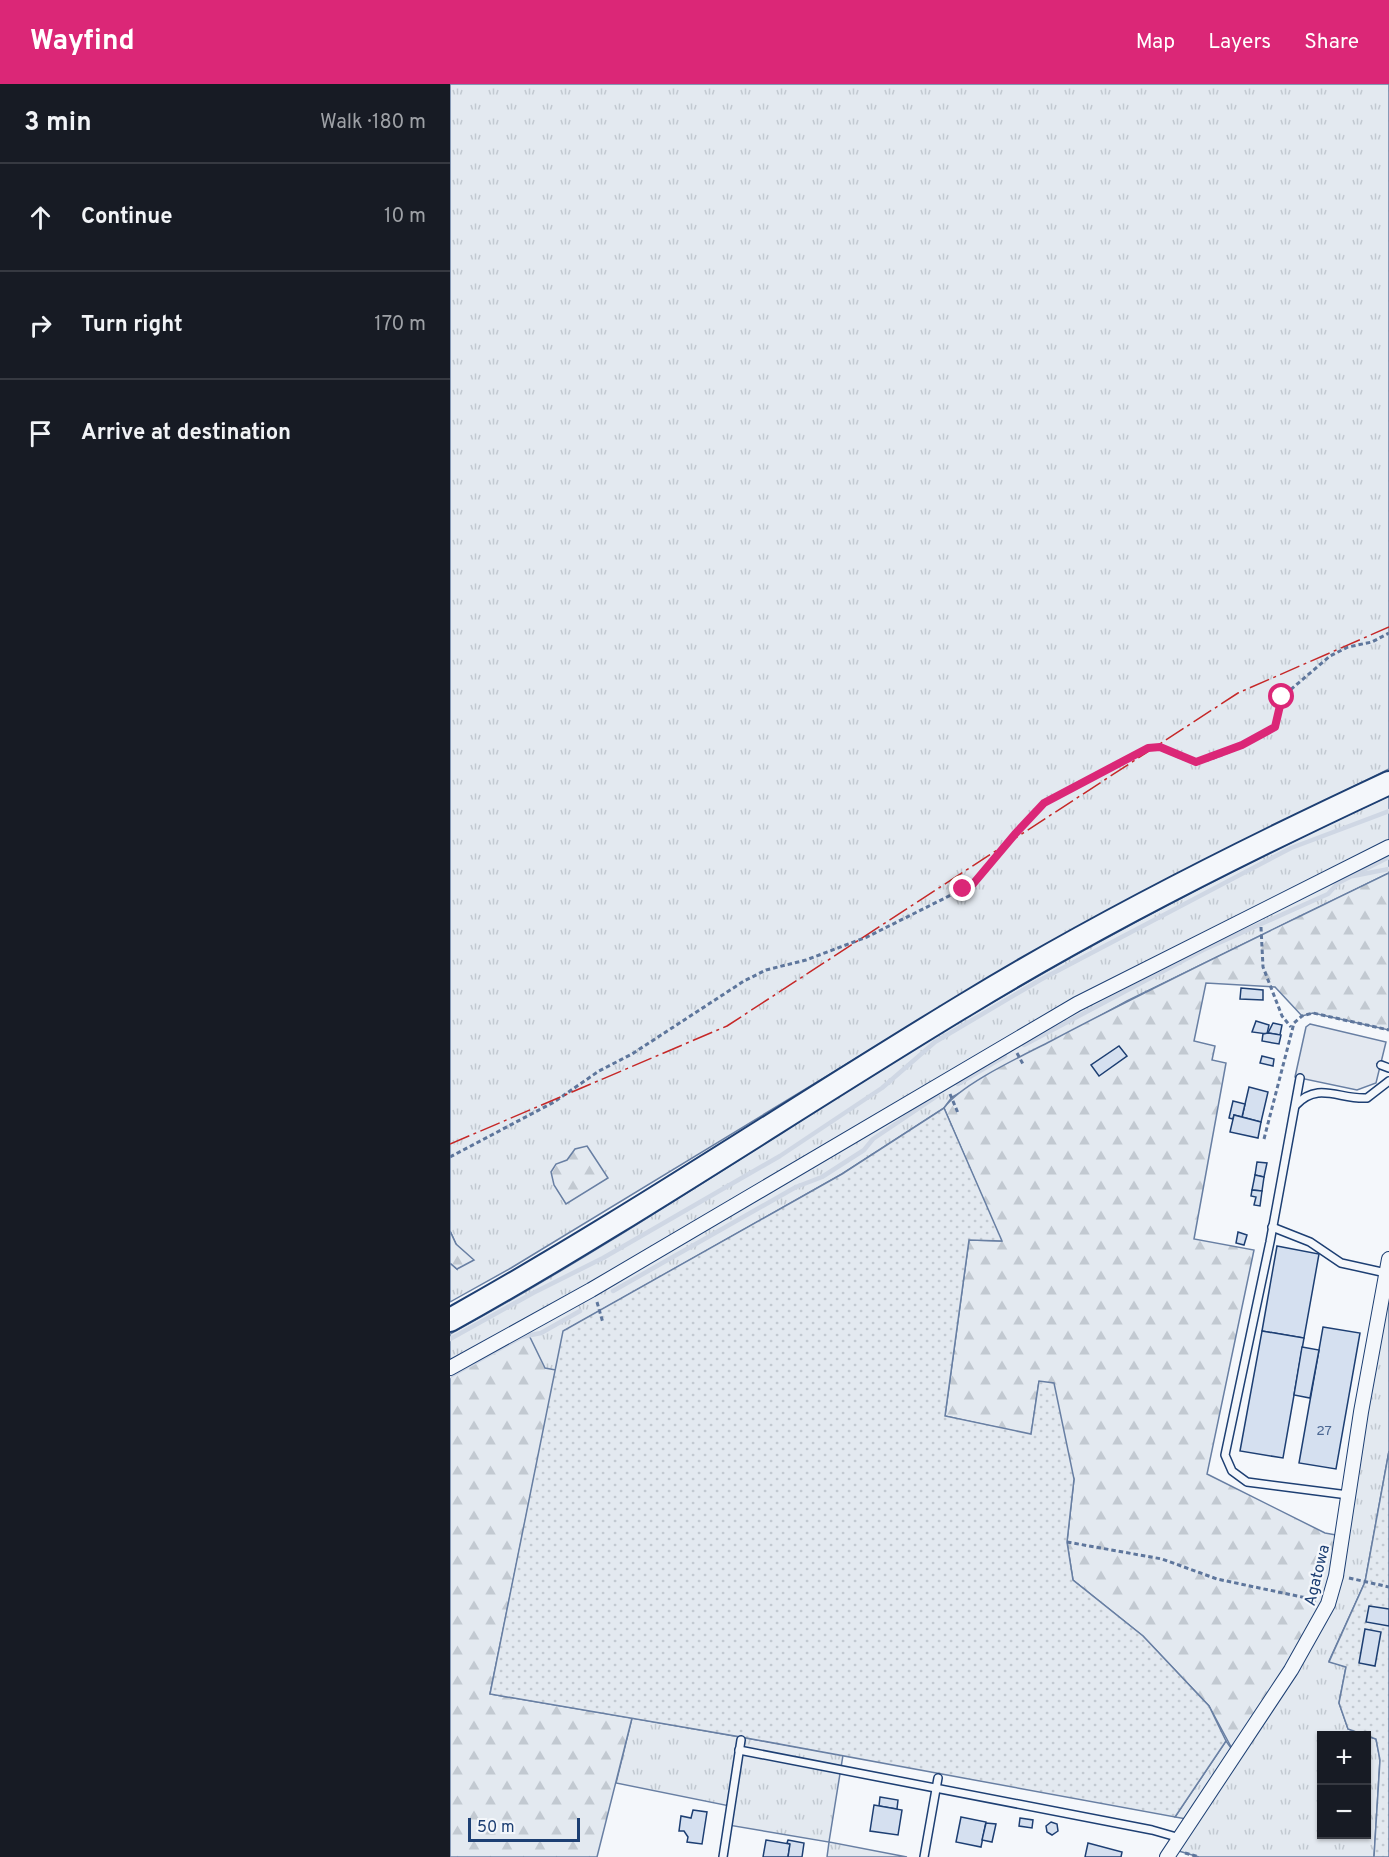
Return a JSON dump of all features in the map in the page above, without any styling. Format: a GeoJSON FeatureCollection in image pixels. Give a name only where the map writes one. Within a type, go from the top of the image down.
{"type":"FeatureCollection","features":[{"type":"Feature","properties":{"kind":"highway"},"geometry":{"type":"LineString","coordinates":[[450,1320],[607,1228],[977,998],[1232,858],[1389,783]]}},
{"type":"Feature","properties":{"kind":"street"},"geometry":{"type":"LineString","coordinates":[[450,1368],[591,1290],[1077,1004],[1389,847]]}},
{"type":"Feature","properties":{"kind":"street","name":"Agatowa"},"geometry":{"type":"LineString","coordinates":[[1167,1857],[1291,1670],[1328,1604],[1336,1576],[1389,1259]]}},
{"type":"Feature","properties":{"kind":"lane"},"geometry":{"type":"LineString","coordinates":[[1381,1065],[1389,1068]]}},
{"type":"Feature","properties":{"kind":"lane"},"geometry":{"type":"LineString","coordinates":[[1300,1078],[1272,1227],[1227,1436],[1226,1461],[1232,1471],[1247,1482],[1348,1495]]}},
{"type":"Feature","properties":{"kind":"lane"},"geometry":{"type":"LineString","coordinates":[[1294,1107],[1305,1097],[1318,1092],[1367,1098],[1389,1081]]}},
{"type":"Feature","properties":{"kind":"lane"},"geometry":{"type":"LineString","coordinates":[[1272,1227],[1310,1242],[1349,1267],[1386,1273]]}},
{"type":"Feature","properties":{"kind":"lane"},"geometry":{"type":"LineString","coordinates":[[723,1857],[741,1740]]}},
{"type":"Feature","properties":{"kind":"lane"},"geometry":{"type":"LineString","coordinates":[[739,1750],[1152,1830],[1180,1838]]}},
{"type":"Feature","properties":{"kind":"lane"},"geometry":{"type":"LineString","coordinates":[[924,1857],[938,1779]]}},
{"type":"Feature","properties":{"kind":"path"},"geometry":{"type":"LineString","coordinates":[[450,1157],[554,1102],[599,1071],[632,1054],[744,981],[766,970],[806,960],[867,937],[973,884],[1044,803],[1062,792],[1148,748],[1160,747],[1183,759],[1202,761],[1258,738],[1275,727],[1282,697],[1330,656],[1348,647],[1372,642],[1389,633]]}},
{"type":"Feature","properties":{"kind":"path"},"geometry":{"type":"LineString","coordinates":[[1256,914],[1263,934],[1263,967],[1282,1016],[1291,1027]]}},
{"type":"Feature","properties":{"kind":"path"},"geometry":{"type":"LineString","coordinates":[[1264,1139],[1291,1027],[1302,1016],[1313,1013],[1389,1030]]}},
{"type":"Feature","properties":{"kind":"path"},"geometry":{"type":"LineString","coordinates":[[943,1082],[957,1113]]}},
{"type":"Feature","properties":{"kind":"path"},"geometry":{"type":"LineString","coordinates":[[591,1290],[601,1311],[603,1323]]}},
{"type":"Feature","properties":{"kind":"path"},"geometry":{"type":"LineString","coordinates":[[1067,1542],[1162,1559],[1217,1579],[1328,1604]]}},
{"type":"Feature","properties":{"kind":"path"},"geometry":{"type":"LineString","coordinates":[[1336,1576],[1389,1587]]}},
{"type":"Feature","properties":{"kind":"green space"},"geometry":{"type":"Polygon","coordinates":[[[450,84],[1389,84],[1389,769],[1201,862],[985,980],[511,1268],[450,1302],[450,1263],[457,1269],[456,1244],[450,1231],[450,84]]]}},
{"type":"Feature","properties":{"kind":"green space"},"geometry":{"type":"Polygon","coordinates":[[[1389,796],[1389,873],[1127,1001],[952,1097],[944,1108],[842,1174],[564,1331],[556,1370],[450,1368],[450,1334],[631,1228],[928,1041],[984,1007],[1155,912],[1271,852],[1389,796]]]}},
{"type":"Feature","properties":{"kind":"green space"},"geometry":{"type":"Polygon","coordinates":[[[1389,873],[1389,1030],[1313,1013],[1302,1016],[1275,987],[1206,983],[1194,1041],[1215,1046],[1212,1060],[1226,1063],[1194,1239],[1254,1250],[1207,1474],[1325,1533],[1342,1536],[1331,1594],[1236,1756],[1209,1706],[1143,1636],[1073,1580],[1067,1542],[1074,1479],[1039,1381],[1031,1435],[945,1416],[969,1240],[1001,1241],[944,1108],[952,1099],[978,1080],[1009,1062],[1177,976],[1389,873]]]}},
{"type":"Feature","properties":{"kind":"green space"},"geometry":{"type":"Polygon","coordinates":[[[944,1108],[1002,1241],[969,1240],[945,1416],[1031,1434],[1039,1381],[1054,1383],[1074,1479],[1067,1542],[1073,1580],[1143,1636],[1209,1706],[1226,1741],[1175,1817],[741,1737],[490,1694],[563,1331],[842,1174],[944,1108]]]}},
{"type":"Feature","properties":{"kind":"green space"},"geometry":{"type":"Polygon","coordinates":[[[587,1146],[608,1178],[566,1204],[554,1185],[551,1172],[556,1164],[567,1160],[575,1149],[587,1146]]]}},
{"type":"Feature","properties":{"kind":"green space"},"geometry":{"type":"Polygon","coordinates":[[[450,1231],[456,1244],[474,1260],[457,1269],[450,1263],[450,1231]]]}},
{"type":"Feature","properties":{"kind":"green space"},"geometry":{"type":"Polygon","coordinates":[[[1389,1259],[1389,1451],[1365,1582],[1329,1661],[1346,1667],[1339,1703],[1348,1729],[1354,1731],[1317,1731],[1317,1839],[1371,1839],[1371,1737],[1376,1739],[1380,1759],[1374,1857],[1199,1857],[1172,1849],[1192,1820],[1175,1817],[1226,1741],[1236,1755],[1323,1614],[1389,1259]]]}},
{"type":"Feature","properties":{"kind":"green space"},"geometry":{"type":"Polygon","coordinates":[[[525,1327],[545,1368],[556,1370],[490,1694],[632,1718],[597,1857],[450,1857],[450,1368],[525,1327]]]}},
{"type":"Feature","properties":{"kind":"green space"},"geometry":{"type":"Polygon","coordinates":[[[1389,1451],[1389,1857],[1374,1857],[1380,1760],[1376,1739],[1371,1737],[1371,1731],[1348,1729],[1339,1703],[1346,1667],[1329,1662],[1365,1582],[1389,1451]]]}},
{"type":"Feature","properties":{"kind":"green space"},"geometry":{"type":"Polygon","coordinates":[[[632,1718],[843,1755],[829,1842],[728,1825],[730,1806],[616,1783],[632,1718]]]}},
{"type":"Feature","properties":{"kind":"green space"},"geometry":{"type":"Polygon","coordinates":[[[829,1842],[907,1857],[827,1857],[829,1842]]]}},
{"type":"Feature","properties":{"kind":"shaded area"},"geometry":{"type":"Polygon","coordinates":[[[1310,1024],[1386,1042],[1376,1083],[1357,1090],[1295,1077],[1306,1027],[1310,1024]]]}},
{"type":"Feature","properties":{"kind":"building"},"geometry":{"type":"Polygon","coordinates":[[[1241,988],[1263,990],[1263,1000],[1240,999],[1241,988]]]}},
{"type":"Feature","properties":{"kind":"building"},"geometry":{"type":"Polygon","coordinates":[[[1256,1021],[1269,1025],[1267,1034],[1252,1032],[1256,1021]]]}},
{"type":"Feature","properties":{"kind":"building"},"geometry":{"type":"Polygon","coordinates":[[[1273,1023],[1282,1025],[1280,1035],[1268,1033],[1273,1023]]]}},
{"type":"Feature","properties":{"kind":"building"},"geometry":{"type":"Polygon","coordinates":[[[1263,1034],[1281,1035],[1279,1044],[1262,1041],[1263,1034]]]}},
{"type":"Feature","properties":{"kind":"building"},"geometry":{"type":"Polygon","coordinates":[[[1119,1046],[1127,1056],[1099,1076],[1091,1065],[1119,1046]]]}},
{"type":"Feature","properties":{"kind":"building"},"geometry":{"type":"Polygon","coordinates":[[[1262,1056],[1274,1059],[1273,1066],[1260,1063],[1262,1056]]]}},
{"type":"Feature","properties":{"kind":"building"},"geometry":{"type":"Polygon","coordinates":[[[1249,1087],[1268,1092],[1261,1122],[1242,1117],[1249,1087]]]}},
{"type":"Feature","properties":{"kind":"building"},"geometry":{"type":"Polygon","coordinates":[[[1233,1101],[1245,1104],[1242,1117],[1234,1115],[1233,1119],[1229,1118],[1233,1101]]]}},
{"type":"Feature","properties":{"kind":"building"},"geometry":{"type":"Polygon","coordinates":[[[1234,1115],[1261,1122],[1258,1138],[1230,1132],[1234,1115]]]}},
{"type":"Feature","properties":{"kind":"building"},"geometry":{"type":"Polygon","coordinates":[[[1257,1162],[1267,1163],[1264,1177],[1255,1175],[1257,1162]]]}},
{"type":"Feature","properties":{"kind":"building"},"geometry":{"type":"Polygon","coordinates":[[[1255,1175],[1264,1177],[1262,1191],[1252,1190],[1255,1175]]]}},
{"type":"Feature","properties":{"kind":"building"},"geometry":{"type":"Polygon","coordinates":[[[1252,1190],[1262,1191],[1260,1206],[1254,1205],[1256,1197],[1251,1196],[1252,1190]]]}},
{"type":"Feature","properties":{"kind":"building"},"geometry":{"type":"Polygon","coordinates":[[[1238,1232],[1247,1235],[1244,1245],[1236,1243],[1238,1232]]]}},
{"type":"Feature","properties":{"kind":"building"},"geometry":{"type":"Polygon","coordinates":[[[1277,1246],[1319,1254],[1304,1338],[1262,1331],[1277,1246]]]}},
{"type":"Feature","properties":{"kind":"building"},"geometry":{"type":"Polygon","coordinates":[[[1323,1327],[1360,1333],[1336,1469],[1299,1463],[1323,1327]]]}},
{"type":"Feature","properties":{"kind":"building"},"geometry":{"type":"Polygon","coordinates":[[[1262,1331],[1304,1338],[1283,1458],[1240,1451],[1262,1331]]]}},
{"type":"Feature","properties":{"kind":"building"},"geometry":{"type":"Polygon","coordinates":[[[1302,1347],[1319,1350],[1310,1398],[1294,1395],[1302,1347]]]}},
{"type":"Feature","properties":{"kind":"building"},"geometry":{"type":"Polygon","coordinates":[[[1369,1606],[1389,1609],[1389,1626],[1366,1622],[1369,1606]]]}},
{"type":"Feature","properties":{"kind":"building"},"geometry":{"type":"Polygon","coordinates":[[[1365,1629],[1381,1632],[1375,1666],[1359,1663],[1365,1629]]]}},
{"type":"Feature","properties":{"kind":"building"},"geometry":{"type":"Polygon","coordinates":[[[880,1797],[898,1800],[897,1809],[879,1806],[880,1797]]]}},
{"type":"Feature","properties":{"kind":"building"},"geometry":{"type":"Polygon","coordinates":[[[874,1805],[902,1810],[898,1835],[870,1831],[874,1805]]]}},
{"type":"Feature","properties":{"kind":"building"},"geometry":{"type":"Polygon","coordinates":[[[693,1810],[707,1812],[702,1844],[687,1842],[688,1837],[684,1831],[679,1831],[681,1816],[691,1818],[693,1810]]]}},
{"type":"Feature","properties":{"kind":"building"},"geometry":{"type":"Polygon","coordinates":[[[961,1817],[986,1822],[981,1847],[956,1842],[961,1817]]]}},
{"type":"Feature","properties":{"kind":"building"},"geometry":{"type":"Polygon","coordinates":[[[1020,1818],[1033,1820],[1032,1828],[1019,1826],[1020,1818]]]}},
{"type":"Feature","properties":{"kind":"building"},"geometry":{"type":"Polygon","coordinates":[[[1051,1822],[1057,1824],[1058,1831],[1052,1835],[1047,1832],[1046,1826],[1051,1822]]]}},
{"type":"Feature","properties":{"kind":"building"},"geometry":{"type":"Polygon","coordinates":[[[986,1823],[996,1824],[992,1842],[982,1840],[986,1823]]]}},
{"type":"Feature","properties":{"kind":"building"},"geometry":{"type":"Polygon","coordinates":[[[766,1840],[790,1844],[788,1857],[763,1857],[766,1840]]]}},
{"type":"Feature","properties":{"kind":"building"},"geometry":{"type":"Polygon","coordinates":[[[788,1840],[804,1843],[802,1857],[788,1857],[790,1844],[787,1843],[788,1840]]]}},
{"type":"Feature","properties":{"kind":"building"},"geometry":{"type":"Polygon","coordinates":[[[1088,1843],[1122,1852],[1121,1857],[1085,1857],[1088,1843]]]}},
{"type":"Feature","properties":{"kind":"waterway"},"geometry":{"type":"LineString","coordinates":[[450,1339],[533,1293],[603,1258],[780,1156],[882,1088],[935,1042],[1040,980],[1291,848],[1389,811]]}},
{"type":"Feature","properties":{"kind":"waterway"},"geometry":{"type":"LineString","coordinates":[[1024,1045],[1203,950],[1328,894],[1338,883],[1389,857]]}},
{"type":"Feature","properties":{"kind":"waterway"},"geometry":{"type":"LineString","coordinates":[[1353,876],[1389,869]]}},
{"type":"Feature","properties":{"kind":"waterway"},"geometry":{"type":"LineString","coordinates":[[958,1084],[1005,1056]]}},
{"type":"Feature","properties":{"kind":"waterway"},"geometry":{"type":"LineString","coordinates":[[613,1291],[796,1187],[822,1177],[864,1150],[873,1139],[937,1096]]}},
{"type":"Feature","properties":{"kind":"waterway"},"geometry":{"type":"LineString","coordinates":[[450,1376],[521,1337],[541,1333],[580,1311]]}},
{"type":"Feature","properties":{"kind":"power"},"geometry":{"type":"LineString","coordinates":[[450,1144],[727,1026],[1238,693],[1389,627]]}},
{"type":"Feature","properties":{"kind":"route"},"geometry":{"type":"LineString","coordinates":[[963,889],[973,884],[1044,803],[1062,792],[1148,748],[1160,747],[1183,759],[1196,762],[1213,758],[1258,738],[1275,727],[1279,720],[1279,705],[1282,697]]}}]}
